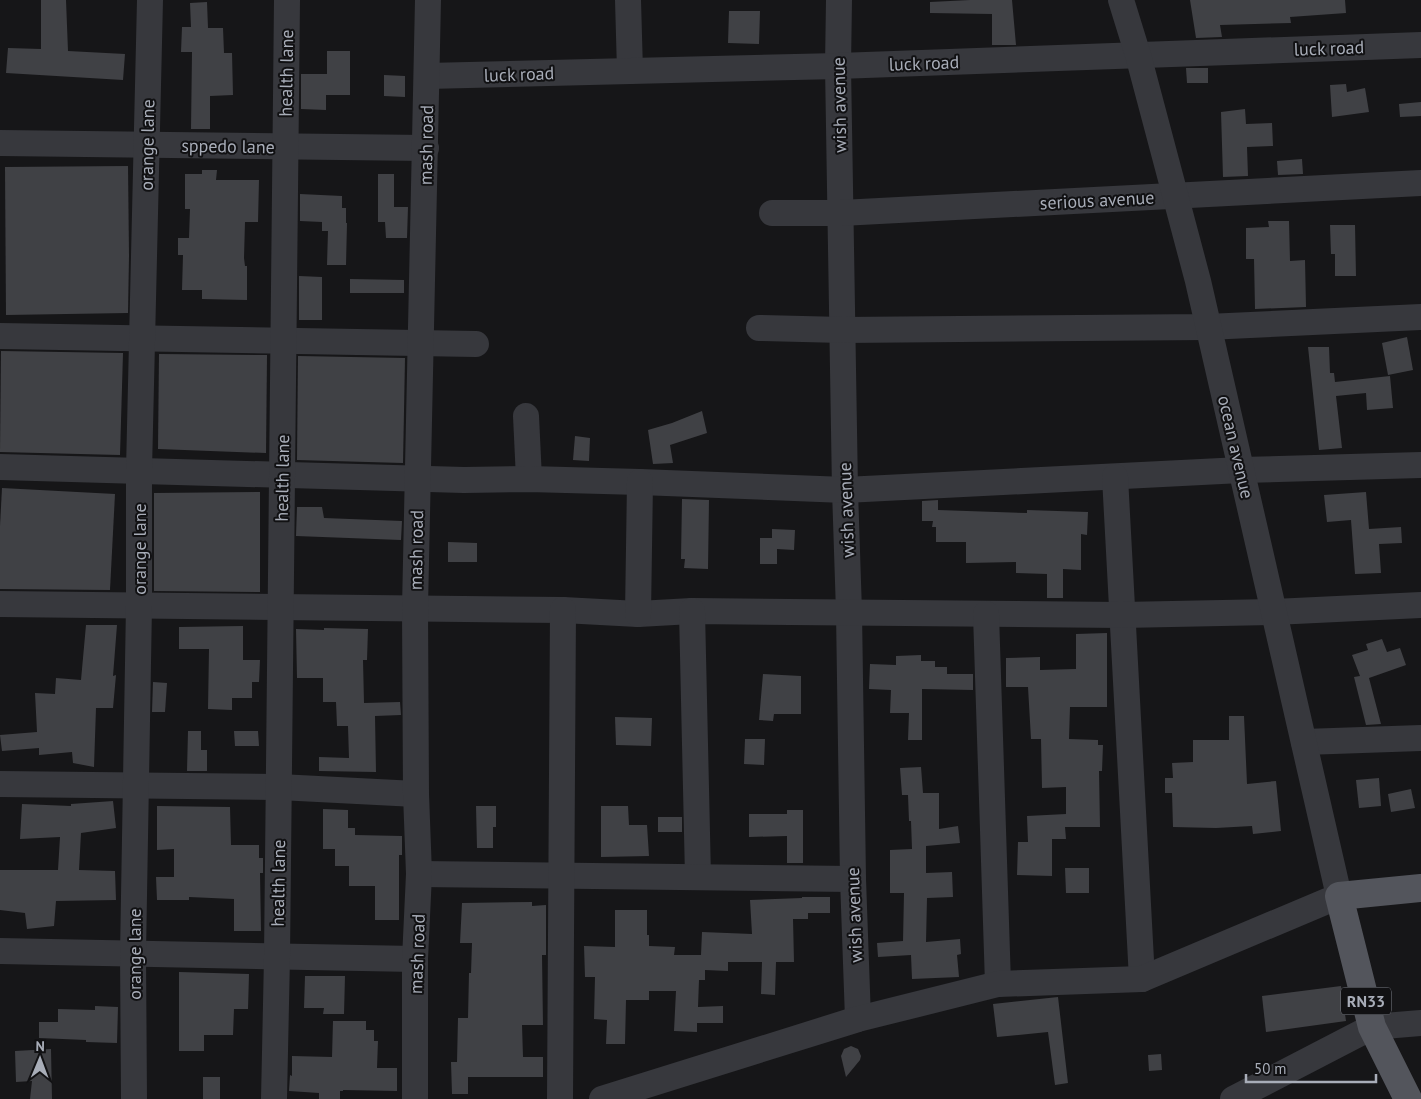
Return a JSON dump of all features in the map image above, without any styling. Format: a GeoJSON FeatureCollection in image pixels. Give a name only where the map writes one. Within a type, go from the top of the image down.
{"type":"FeatureCollection","features":[{"type":"Feature","properties":{"kind":"main road"},"geometry":{"type":"LineString","coordinates":[[1340,896],[1421,888]]}},
{"type":"Feature","properties":{"kind":"main road","name":"RN33"},"geometry":{"type":"LineString","coordinates":[[1340,896],[1372,1027],[1408,1099]]}},
{"type":"Feature","properties":{"kind":"street","name":"orange lane"},"geometry":{"type":"LineString","coordinates":[[134,1099],[133,954],[139,605],[139,470],[150,0]]}},
{"type":"Feature","properties":{"kind":"street","name":"health lane"},"geometry":{"type":"LineString","coordinates":[[274,1099],[287,0]]}},
{"type":"Feature","properties":{"kind":"street","name":"mash road"},"geometry":{"type":"LineString","coordinates":[[415,1099],[416,959],[420,874],[416,794],[415,608],[428,0]]}},
{"type":"Feature","properties":{"kind":"street"},"geometry":{"type":"LineString","coordinates":[[628,0],[630,71]]}},
{"type":"Feature","properties":{"kind":"street","name":"wish avenue"},"geometry":{"type":"LineString","coordinates":[[839,0],[838,66],[844,490],[849,612],[853,879],[858,1019]]}},
{"type":"Feature","properties":{"kind":"street","name":"ocean avenue"},"geometry":{"type":"LineString","coordinates":[[1122,0],[1198,281],[1207,328],[1340,896]]}},
{"type":"Feature","properties":{"kind":"street","name":"luck road"},"geometry":{"type":"LineString","coordinates":[[427,76],[838,66],[1421,46]]}},
{"type":"Feature","properties":{"kind":"street","name":"sppedo lane"},"geometry":{"type":"LineString","coordinates":[[0,143],[426,148]]}},
{"type":"Feature","properties":{"kind":"street","name":"serious avenue"},"geometry":{"type":"LineString","coordinates":[[772,213],[840,213],[1421,183]]}},
{"type":"Feature","properties":{"kind":"street"},"geometry":{"type":"LineString","coordinates":[[759,328],[843,330],[1207,328],[1421,317]]}},
{"type":"Feature","properties":{"kind":"street"},"geometry":{"type":"LineString","coordinates":[[0,336],[476,344]]}},
{"type":"Feature","properties":{"kind":"street"},"geometry":{"type":"LineString","coordinates":[[526,416],[529,479]]}},
{"type":"Feature","properties":{"kind":"street"},"geometry":{"type":"LineString","coordinates":[[0,467],[640,482],[844,490],[1241,470],[1421,465]]}},
{"type":"Feature","properties":{"kind":"street"},"geometry":{"type":"LineString","coordinates":[[1115,476],[1142,980]]}},
{"type":"Feature","properties":{"kind":"street"},"geometry":{"type":"LineString","coordinates":[[638,614],[640,482]]}},
{"type":"Feature","properties":{"kind":"street"},"geometry":{"type":"LineString","coordinates":[[0,604],[563,610],[638,614],[692,611],[1122,615],[1274,612],[1421,605]]}},
{"type":"Feature","properties":{"kind":"street"},"geometry":{"type":"LineString","coordinates":[[560,1099],[563,610]]}},
{"type":"Feature","properties":{"kind":"street"},"geometry":{"type":"LineString","coordinates":[[692,611],[698,877]]}},
{"type":"Feature","properties":{"kind":"street"},"geometry":{"type":"LineString","coordinates":[[986,614],[998,984]]}},
{"type":"Feature","properties":{"kind":"street"},"geometry":{"type":"LineString","coordinates":[[1304,742],[1421,738]]}},
{"type":"Feature","properties":{"kind":"street"},"geometry":{"type":"LineString","coordinates":[[0,784],[279,786],[416,794]]}},
{"type":"Feature","properties":{"kind":"street"},"geometry":{"type":"LineString","coordinates":[[420,874],[853,879]]}},
{"type":"Feature","properties":{"kind":"street"},"geometry":{"type":"LineString","coordinates":[[602,1099],[858,1019],[998,984],[1142,980],[1340,896]]}},
{"type":"Feature","properties":{"kind":"street"},"geometry":{"type":"LineString","coordinates":[[0,951],[416,959]]}},
{"type":"Feature","properties":{"kind":"street"},"geometry":{"type":"LineString","coordinates":[[1233,1099],[1372,1027],[1421,1023]]}},
{"type":"Feature","properties":{"kind":"building"},"geometry":{"type":"Polygon","coordinates":[[[41,0],[66,0],[68,51],[125,54],[123,80],[6,73],[8,48],[41,49],[41,0]]]}},
{"type":"Feature","properties":{"kind":"building"},"geometry":{"type":"Polygon","coordinates":[[[1012,0],[1016,45],[992,45],[992,14],[930,13],[930,2],[1012,0]]]}},
{"type":"Feature","properties":{"kind":"building"},"geometry":{"type":"Polygon","coordinates":[[[1190,0],[1345,0],[1346,13],[1290,17],[1291,23],[1220,25],[1222,37],[1196,38],[1190,0]]]}},
{"type":"Feature","properties":{"kind":"building"},"geometry":{"type":"Polygon","coordinates":[[[207,2],[208,28],[223,28],[224,53],[232,53],[233,95],[210,96],[210,129],[191,129],[192,52],[181,52],[182,27],[191,27],[190,3],[207,2]]]}},
{"type":"Feature","properties":{"kind":"building"},"geometry":{"type":"Polygon","coordinates":[[[729,11],[760,11],[759,44],[728,43],[729,11]]]}},
{"type":"Feature","properties":{"kind":"building"},"geometry":{"type":"Polygon","coordinates":[[[327,51],[350,51],[350,95],[326,95],[326,110],[301,109],[301,74],[327,74],[327,51]]]}},
{"type":"Feature","properties":{"kind":"building"},"geometry":{"type":"Polygon","coordinates":[[[1186,68],[1208,68],[1208,83],[1187,83],[1186,68]]]}},
{"type":"Feature","properties":{"kind":"building"},"geometry":{"type":"Polygon","coordinates":[[[384,75],[405,76],[405,97],[384,96],[384,75]]]}},
{"type":"Feature","properties":{"kind":"building"},"geometry":{"type":"Polygon","coordinates":[[[1346,84],[1347,92],[1365,88],[1369,112],[1332,117],[1330,85],[1346,84]]]}},
{"type":"Feature","properties":{"kind":"building"},"geometry":{"type":"Polygon","coordinates":[[[1421,102],[1421,116],[1400,117],[1399,104],[1421,102]]]}},
{"type":"Feature","properties":{"kind":"building"},"geometry":{"type":"Polygon","coordinates":[[[1245,109],[1246,124],[1272,123],[1273,146],[1247,147],[1248,176],[1223,177],[1221,112],[1245,109]]]}},
{"type":"Feature","properties":{"kind":"building"},"geometry":{"type":"Polygon","coordinates":[[[1302,159],[1303,174],[1278,175],[1277,161],[1302,159]]]}},
{"type":"Feature","properties":{"kind":"building"},"geometry":{"type":"Polygon","coordinates":[[[128,166],[128,313],[6,315],[5,167],[128,166]]]}},
{"type":"Feature","properties":{"kind":"building"},"geometry":{"type":"Polygon","coordinates":[[[202,170],[217,170],[216,180],[259,180],[258,222],[245,222],[244,258],[245,266],[247,266],[247,300],[202,299],[202,290],[182,290],[183,255],[178,255],[178,238],[189,238],[190,209],[185,209],[185,174],[202,174],[202,170]]]}},
{"type":"Feature","properties":{"kind":"building"},"geometry":{"type":"Polygon","coordinates":[[[378,174],[394,174],[394,207],[408,207],[407,238],[386,238],[385,222],[378,222],[378,174]]]}},
{"type":"Feature","properties":{"kind":"building"},"geometry":{"type":"Polygon","coordinates":[[[300,194],[342,196],[342,208],[346,208],[347,223],[346,265],[327,265],[328,231],[322,231],[322,222],[300,221],[300,194]]]}},
{"type":"Feature","properties":{"kind":"building"},"geometry":{"type":"Polygon","coordinates":[[[1268,221],[1289,221],[1290,261],[1305,260],[1306,307],[1255,309],[1254,259],[1246,259],[1246,228],[1269,227],[1268,221]]]}},
{"type":"Feature","properties":{"kind":"building"},"geometry":{"type":"Polygon","coordinates":[[[1330,225],[1355,225],[1356,276],[1335,276],[1335,254],[1331,254],[1330,225]]]}},
{"type":"Feature","properties":{"kind":"building"},"geometry":{"type":"Polygon","coordinates":[[[299,276],[322,277],[322,320],[299,320],[299,276]]]}},
{"type":"Feature","properties":{"kind":"building"},"geometry":{"type":"Polygon","coordinates":[[[350,279],[404,280],[404,293],[350,293],[350,279]]]}},
{"type":"Feature","properties":{"kind":"building"},"geometry":{"type":"Polygon","coordinates":[[[1407,337],[1413,370],[1388,375],[1382,343],[1407,337]]]}},
{"type":"Feature","properties":{"kind":"building"},"geometry":{"type":"Polygon","coordinates":[[[1308,347],[1329,347],[1330,373],[1334,373],[1335,382],[1390,376],[1393,408],[1367,410],[1366,393],[1336,396],[1342,448],[1319,450],[1308,347]]]}},
{"type":"Feature","properties":{"kind":"building"},"geometry":{"type":"Polygon","coordinates":[[[1,351],[123,353],[120,455],[0,452],[1,351]]]}},
{"type":"Feature","properties":{"kind":"building"},"geometry":{"type":"Polygon","coordinates":[[[159,354],[267,355],[266,453],[158,449],[159,354]]]}},
{"type":"Feature","properties":{"kind":"building"},"geometry":{"type":"Polygon","coordinates":[[[298,356],[405,358],[403,463],[297,460],[298,356]]]}},
{"type":"Feature","properties":{"kind":"building"},"geometry":{"type":"Polygon","coordinates":[[[702,411],[707,433],[670,445],[673,463],[653,464],[648,430],[702,411]]]}},
{"type":"Feature","properties":{"kind":"building"},"geometry":{"type":"Polygon","coordinates":[[[575,436],[590,438],[589,461],[573,460],[575,436]]]}},
{"type":"Feature","properties":{"kind":"building"},"geometry":{"type":"Polygon","coordinates":[[[2,488],[115,494],[110,590],[0,589],[2,488]]]}},
{"type":"Feature","properties":{"kind":"building"},"geometry":{"type":"Polygon","coordinates":[[[260,492],[260,592],[154,591],[154,493],[260,492]]]}},
{"type":"Feature","properties":{"kind":"building"},"geometry":{"type":"Polygon","coordinates":[[[1366,492],[1369,529],[1401,527],[1402,543],[1379,544],[1381,573],[1355,574],[1351,520],[1327,522],[1324,495],[1366,492]]]}},
{"type":"Feature","properties":{"kind":"building"},"geometry":{"type":"Polygon","coordinates":[[[682,499],[709,500],[708,569],[684,568],[685,559],[681,559],[682,499]]]}},
{"type":"Feature","properties":{"kind":"building"},"geometry":{"type":"Polygon","coordinates":[[[938,500],[938,510],[1027,513],[1027,510],[1088,512],[1087,535],[1081,534],[1081,570],[1063,569],[1063,598],[1047,598],[1047,574],[1016,573],[1016,562],[966,563],[966,542],[936,542],[936,527],[932,527],[933,521],[922,521],[922,501],[938,500]]]}},
{"type":"Feature","properties":{"kind":"building"},"geometry":{"type":"Polygon","coordinates":[[[297,507],[322,507],[324,518],[402,521],[401,540],[296,536],[297,507]]]}},
{"type":"Feature","properties":{"kind":"building"},"geometry":{"type":"Polygon","coordinates":[[[772,529],[795,530],[794,550],[777,549],[777,564],[760,564],[760,538],[772,538],[772,529]]]}},
{"type":"Feature","properties":{"kind":"building"},"geometry":{"type":"Polygon","coordinates":[[[448,542],[477,543],[477,562],[448,562],[448,542]]]}},
{"type":"Feature","properties":{"kind":"building"},"geometry":{"type":"Polygon","coordinates":[[[86,625],[117,625],[113,676],[116,675],[113,708],[96,708],[94,767],[73,763],[72,752],[39,755],[39,748],[2,751],[0,735],[37,732],[35,693],[55,694],[56,678],[81,680],[86,625]]]}},
{"type":"Feature","properties":{"kind":"building"},"geometry":{"type":"Polygon","coordinates":[[[243,626],[243,660],[260,660],[259,682],[252,682],[252,698],[232,698],[232,710],[208,709],[209,649],[179,649],[179,627],[243,626]]]}},
{"type":"Feature","properties":{"kind":"building"},"geometry":{"type":"Polygon","coordinates":[[[324,628],[368,629],[367,660],[363,660],[364,703],[400,702],[401,715],[375,716],[376,772],[319,771],[319,757],[349,758],[348,726],[337,726],[336,702],[323,702],[323,678],[297,678],[296,629],[324,630],[324,628]]]}},
{"type":"Feature","properties":{"kind":"building"},"geometry":{"type":"Polygon","coordinates":[[[1107,633],[1107,707],[1070,707],[1069,739],[1098,740],[1098,745],[1103,745],[1102,771],[1099,771],[1100,827],[1065,827],[1066,839],[1052,839],[1052,876],[1017,875],[1018,842],[1028,842],[1027,816],[1066,814],[1066,787],[1042,788],[1041,739],[1031,739],[1028,687],[1006,687],[1006,658],[1040,657],[1040,670],[1076,669],[1076,634],[1107,633]]]}},
{"type":"Feature","properties":{"kind":"building"},"geometry":{"type":"Polygon","coordinates":[[[1382,639],[1387,652],[1400,648],[1406,665],[1369,678],[1381,724],[1366,725],[1354,677],[1360,676],[1352,655],[1368,650],[1366,644],[1382,639]]]}},
{"type":"Feature","properties":{"kind":"building"},"geometry":{"type":"Polygon","coordinates":[[[921,655],[921,661],[935,661],[935,667],[947,667],[947,674],[973,674],[973,690],[922,689],[922,740],[908,740],[909,713],[890,713],[891,690],[869,689],[870,664],[896,665],[896,656],[921,655]]]}},
{"type":"Feature","properties":{"kind":"building"},"geometry":{"type":"Polygon","coordinates":[[[763,674],[801,676],[801,714],[774,714],[773,721],[759,720],[763,674]]]}},
{"type":"Feature","properties":{"kind":"building"},"geometry":{"type":"Polygon","coordinates":[[[153,682],[167,683],[165,712],[152,712],[153,682]]]}},
{"type":"Feature","properties":{"kind":"building"},"geometry":{"type":"Polygon","coordinates":[[[1229,716],[1244,716],[1247,784],[1276,781],[1281,831],[1253,834],[1252,826],[1216,828],[1173,827],[1172,793],[1165,793],[1165,778],[1173,778],[1172,763],[1193,762],[1193,740],[1229,740],[1229,716]]]}},
{"type":"Feature","properties":{"kind":"building"},"geometry":{"type":"Polygon","coordinates":[[[615,717],[652,718],[651,746],[616,745],[615,717]]]}},
{"type":"Feature","properties":{"kind":"building"},"geometry":{"type":"Polygon","coordinates":[[[188,731],[201,731],[201,750],[207,750],[207,771],[187,771],[188,731]]]}},
{"type":"Feature","properties":{"kind":"building"},"geometry":{"type":"Polygon","coordinates":[[[234,731],[258,731],[259,746],[235,746],[234,731]]]}},
{"type":"Feature","properties":{"kind":"building"},"geometry":{"type":"Polygon","coordinates":[[[745,739],[765,739],[764,765],[744,764],[745,739]]]}},
{"type":"Feature","properties":{"kind":"building"},"geometry":{"type":"Polygon","coordinates":[[[921,767],[923,793],[939,793],[939,829],[958,826],[960,843],[926,846],[926,873],[952,872],[953,897],[927,898],[926,942],[960,939],[961,954],[957,955],[959,977],[912,979],[911,955],[878,957],[877,943],[903,941],[904,893],[890,893],[890,850],[912,849],[908,795],[902,795],[900,768],[921,767]]]}},
{"type":"Feature","properties":{"kind":"building"},"geometry":{"type":"Polygon","coordinates":[[[1379,778],[1381,806],[1359,808],[1356,780],[1379,778]]]}},
{"type":"Feature","properties":{"kind":"building"},"geometry":{"type":"Polygon","coordinates":[[[1411,789],[1415,808],[1391,812],[1388,794],[1411,789]]]}},
{"type":"Feature","properties":{"kind":"building"},"geometry":{"type":"Polygon","coordinates":[[[113,801],[116,828],[81,833],[79,870],[115,871],[116,900],[56,901],[54,926],[27,929],[25,913],[0,910],[0,870],[58,870],[60,837],[20,839],[22,804],[71,806],[71,804],[113,801]]]}},
{"type":"Feature","properties":{"kind":"building"},"geometry":{"type":"Polygon","coordinates":[[[157,806],[230,807],[231,845],[259,845],[259,858],[263,858],[263,873],[260,873],[261,931],[234,931],[234,899],[189,897],[189,900],[157,900],[156,877],[174,877],[174,849],[157,850],[157,806]]]}},
{"type":"Feature","properties":{"kind":"building"},"geometry":{"type":"Polygon","coordinates":[[[476,806],[496,806],[493,848],[477,848],[476,806]]]}},
{"type":"Feature","properties":{"kind":"building"},"geometry":{"type":"Polygon","coordinates":[[[601,806],[628,806],[629,825],[647,825],[649,856],[601,857],[601,806]]]}},
{"type":"Feature","properties":{"kind":"building"},"geometry":{"type":"Polygon","coordinates":[[[323,809],[348,810],[348,828],[355,828],[355,835],[402,836],[402,855],[399,855],[399,920],[375,920],[375,886],[349,886],[349,866],[335,866],[335,849],[323,849],[323,809]]]}},
{"type":"Feature","properties":{"kind":"building"},"geometry":{"type":"Polygon","coordinates":[[[787,810],[803,810],[803,863],[787,863],[787,836],[749,837],[749,814],[787,814],[787,810]]]}},
{"type":"Feature","properties":{"kind":"building"},"geometry":{"type":"Polygon","coordinates":[[[658,817],[682,817],[682,832],[658,832],[658,817]]]}},
{"type":"Feature","properties":{"kind":"building"},"geometry":{"type":"Polygon","coordinates":[[[1065,868],[1089,868],[1089,893],[1066,893],[1065,868]]]}},
{"type":"Feature","properties":{"kind":"building"},"geometry":{"type":"Polygon","coordinates":[[[830,897],[830,913],[808,913],[808,919],[793,919],[794,962],[776,962],[775,995],[761,994],[762,962],[728,962],[728,971],[705,970],[705,980],[699,980],[698,1007],[723,1006],[723,1023],[697,1023],[697,1032],[674,1031],[676,991],[649,991],[649,1000],[626,1000],[625,1044],[606,1044],[607,1020],[594,1019],[595,977],[585,977],[584,946],[615,947],[615,910],[647,910],[649,946],[675,947],[674,955],[701,955],[702,932],[752,934],[750,900],[830,897]]]}},
{"type":"Feature","properties":{"kind":"building"},"geometry":{"type":"Polygon","coordinates":[[[532,902],[532,906],[546,905],[546,955],[542,955],[543,1025],[522,1025],[523,1057],[543,1057],[543,1077],[468,1077],[468,1094],[452,1094],[451,1062],[457,1062],[458,1018],[468,1018],[469,973],[471,973],[472,943],[460,943],[462,903],[532,902]]]}},
{"type":"Feature","properties":{"kind":"building"},"geometry":{"type":"Polygon","coordinates":[[[179,972],[249,974],[248,1009],[234,1009],[233,1035],[204,1035],[204,1051],[179,1051],[179,972]]]}},
{"type":"Feature","properties":{"kind":"building"},"geometry":{"type":"Polygon","coordinates":[[[305,976],[345,976],[344,1014],[323,1014],[324,1008],[304,1008],[305,976]]]}},
{"type":"Feature","properties":{"kind":"building"},"geometry":{"type":"Polygon","coordinates":[[[1341,986],[1346,1021],[1266,1032],[1262,996],[1341,986]]]}},
{"type":"Feature","properties":{"kind":"building"},"geometry":{"type":"Polygon","coordinates":[[[1058,997],[1068,1083],[1055,1085],[1048,1032],[997,1037],[993,1004],[1058,997]]]}},
{"type":"Feature","properties":{"kind":"building"},"geometry":{"type":"Polygon","coordinates":[[[95,1006],[118,1007],[117,1043],[39,1038],[39,1022],[58,1022],[58,1009],[95,1010],[95,1006]]]}},
{"type":"Feature","properties":{"kind":"building"},"geometry":{"type":"Polygon","coordinates":[[[333,1021],[366,1021],[366,1030],[374,1030],[374,1041],[378,1041],[377,1068],[397,1068],[397,1091],[343,1090],[340,1091],[340,1099],[319,1099],[319,1093],[289,1091],[290,1075],[292,1076],[292,1056],[332,1057],[333,1021]]]}},
{"type":"Feature","properties":{"kind":"building"},"geometry":{"type":"Polygon","coordinates":[[[851,1046],[858,1049],[861,1056],[860,1060],[846,1077],[841,1056],[844,1049],[851,1046]]]}},
{"type":"Feature","properties":{"kind":"building"},"geometry":{"type":"Polygon","coordinates":[[[51,1049],[52,1099],[30,1099],[32,1081],[16,1082],[15,1051],[51,1049]]]}},
{"type":"Feature","properties":{"kind":"building"},"geometry":{"type":"Polygon","coordinates":[[[1161,1054],[1162,1070],[1149,1071],[1148,1055],[1161,1054]]]}},
{"type":"Feature","properties":{"kind":"building"},"geometry":{"type":"Polygon","coordinates":[[[203,1077],[220,1077],[220,1099],[203,1099],[203,1077]]]}}]}
